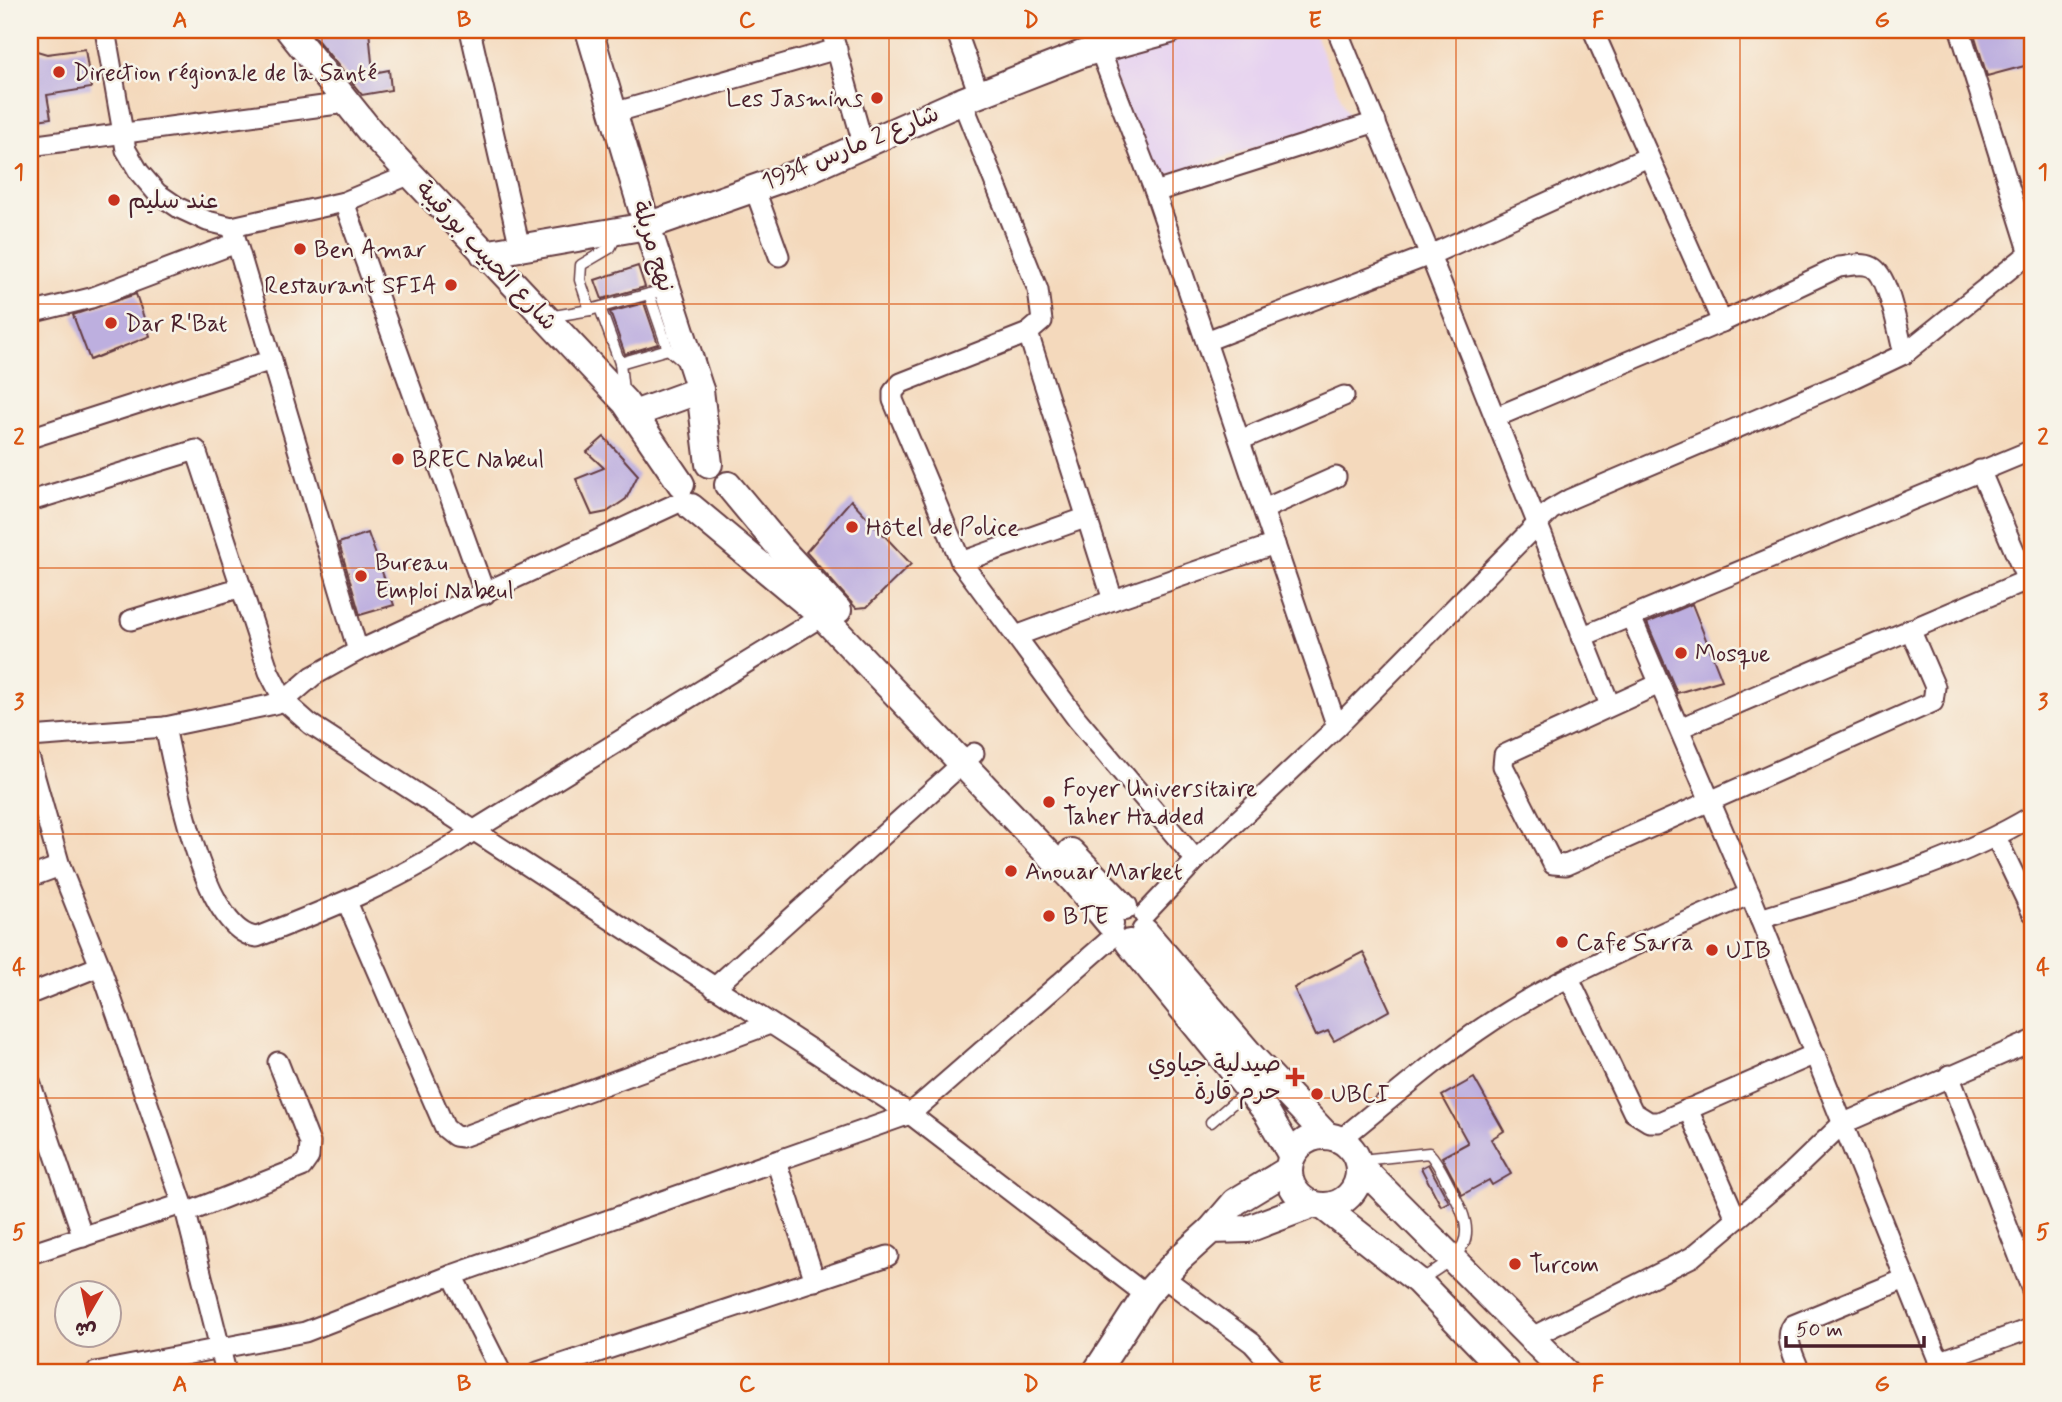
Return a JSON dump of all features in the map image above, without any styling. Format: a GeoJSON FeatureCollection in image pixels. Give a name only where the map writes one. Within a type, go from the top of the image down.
{"type":"FeatureCollection","features":[{"type":"Feature","properties":{"kind":"main road","name":"شارع الحبيب بورقيبة"},"geometry":{"type":"LineString","coordinates":[[289,30],[345,103],[629,408],[685,497],[829,612]]}},
{"type":"Feature","properties":{"kind":"main road","name":"نهج مربلة"},"geometry":{"type":"LineString","coordinates":[[589,30],[647,226],[658,291],[696,380],[709,464]]}},
{"type":"Feature","properties":{"kind":"main road","name":"شارع 2 مارس 1934"},"geometry":{"type":"LineString","coordinates":[[484,254],[647,226],[864,147],[1096,39],[1170,30]]}},
{"type":"Feature","properties":{"kind":"main road"},"geometry":{"type":"LineString","coordinates":[[629,408],[696,380]]}},
{"type":"Feature","properties":{"kind":"main road"},"geometry":{"type":"LineString","coordinates":[[728,485],[723,502],[716,508],[699,510],[685,497],[689,470],[699,464],[718,468],[728,485],[829,612],[969,759],[1074,881],[1128,926],[1259,1082],[1351,1148],[1359,1163],[1565,1372]]}},
{"type":"Feature","properties":{"kind":"main road"},"geometry":{"type":"LineString","coordinates":[[1259,1082],[1266,1111],[1290,1163],[1290,1185],[1298,1197],[1317,1206],[1418,1282],[1506,1372]]}},
{"type":"Feature","properties":{"kind":"main road"},"geometry":{"type":"LineString","coordinates":[[1096,1372],[1154,1286],[1211,1230],[1235,1202],[1290,1163],[1305,1141],[1334,1138]]}},
{"type":"Feature","properties":{"kind":"main road"},"geometry":{"type":"LineString","coordinates":[[1211,1230],[1248,1229],[1347,1199],[1355,1189],[1359,1163]]}},
{"type":"Feature","properties":{"kind":"street"},"geometry":{"type":"LineString","coordinates":[[105,30],[121,133],[139,172],[157,193],[234,235],[358,651]]}},
{"type":"Feature","properties":{"kind":"street"},"geometry":{"type":"LineString","coordinates":[[470,30],[520,248]]}},
{"type":"Feature","properties":{"kind":"street"},"geometry":{"type":"LineString","coordinates":[[831,30],[864,147]]}},
{"type":"Feature","properties":{"kind":"street"},"geometry":{"type":"LineString","coordinates":[[957,30],[970,98],[1038,290],[1042,321],[1028,333],[901,383],[893,392],[893,400],[961,562],[1077,719],[1196,860]]}},
{"type":"Feature","properties":{"kind":"street"},"geometry":{"type":"LineString","coordinates":[[1336,30],[1376,121],[1610,705]]}},
{"type":"Feature","properties":{"kind":"street"},"geometry":{"type":"LineString","coordinates":[[1593,30],[1722,322]]}},
{"type":"Feature","properties":{"kind":"street"},"geometry":{"type":"LineString","coordinates":[[96,1372],[305,1332],[452,1275],[910,1114],[1128,926],[1337,727],[1538,522],[1570,499],[1847,381],[1903,354],[2032,255],[1960,30]]}},
{"type":"Feature","properties":{"kind":"street"},"geometry":{"type":"LineString","coordinates":[[1096,39],[1156,192],[1337,727]]}},
{"type":"Feature","properties":{"kind":"street"},"geometry":{"type":"LineString","coordinates":[[613,113],[837,49]]}},
{"type":"Feature","properties":{"kind":"street"},"geometry":{"type":"LineString","coordinates":[[30,146],[345,103]]}},
{"type":"Feature","properties":{"kind":"street"},"geometry":{"type":"LineString","coordinates":[[1156,192],[1376,121]]}},
{"type":"Feature","properties":{"kind":"street"},"geometry":{"type":"LineString","coordinates":[[1206,341],[1430,255],[1648,157]]}},
{"type":"Feature","properties":{"kind":"street"},"geometry":{"type":"LineString","coordinates":[[30,313],[91,298],[234,235],[345,202],[411,174]]}},
{"type":"Feature","properties":{"kind":"street"},"geometry":{"type":"LineString","coordinates":[[754,187],[779,256]]}},
{"type":"Feature","properties":{"kind":"street"},"geometry":{"type":"LineString","coordinates":[[345,202],[485,594]]}},
{"type":"Feature","properties":{"kind":"street"},"geometry":{"type":"LineString","coordinates":[[1496,417],[1722,322],[1839,267],[1860,264],[1873,268],[1884,279],[1903,354]]}},
{"type":"Feature","properties":{"kind":"street"},"geometry":{"type":"LineString","coordinates":[[1028,333],[1113,600]]}},
{"type":"Feature","properties":{"kind":"street"},"geometry":{"type":"LineString","coordinates":[[30,438],[272,360]]}},
{"type":"Feature","properties":{"kind":"street"},"geometry":{"type":"LineString","coordinates":[[1240,440],[1344,396]]}},
{"type":"Feature","properties":{"kind":"street"},"geometry":{"type":"LineString","coordinates":[[30,498],[34,500],[196,450],[269,671],[284,701],[310,724],[910,1114],[1154,1286],[1252,1343],[1278,1372]]}},
{"type":"Feature","properties":{"kind":"street"},"geometry":{"type":"LineString","coordinates":[[1581,636],[2032,450]]}},
{"type":"Feature","properties":{"kind":"street"},"geometry":{"type":"LineString","coordinates":[[1680,728],[1910,629],[2030,586],[1980,471]]}},
{"type":"Feature","properties":{"kind":"street"},"geometry":{"type":"LineString","coordinates":[[1264,509],[1336,477]]}},
{"type":"Feature","properties":{"kind":"street"},"geometry":{"type":"LineString","coordinates":[[30,737],[165,727],[284,701],[313,676],[358,651],[485,594],[685,497]]}},
{"type":"Feature","properties":{"kind":"street"},"geometry":{"type":"LineString","coordinates":[[961,562],[1085,518]]}},
{"type":"Feature","properties":{"kind":"street"},"geometry":{"type":"LineString","coordinates":[[1016,636],[1275,544]]}},
{"type":"Feature","properties":{"kind":"street"},"geometry":{"type":"LineString","coordinates":[[131,620],[242,587]]}},
{"type":"Feature","properties":{"kind":"street"},"geometry":{"type":"LineString","coordinates":[[165,727],[193,850],[217,900],[238,931],[257,937],[347,902],[439,855],[473,831],[829,612]]}},
{"type":"Feature","properties":{"kind":"street"},"geometry":{"type":"LineString","coordinates":[[1631,617],[1751,894],[1941,1367],[2032,1328]]}},
{"type":"Feature","properties":{"kind":"street"},"geometry":{"type":"LineString","coordinates":[[1659,684],[1504,755],[1503,766],[1553,864],[1566,865],[1933,702],[1936,687],[1910,629]]}},
{"type":"Feature","properties":{"kind":"street"},"geometry":{"type":"LineString","coordinates":[[714,988],[969,759]]}},
{"type":"Feature","properties":{"kind":"street"},"geometry":{"type":"LineString","coordinates":[[30,760],[60,866],[100,966],[184,1209],[226,1372]]}},
{"type":"Feature","properties":{"kind":"street"},"geometry":{"type":"LineString","coordinates":[[1760,919],[1910,872],[1996,837],[2032,816]]}},
{"type":"Feature","properties":{"kind":"street"},"geometry":{"type":"LineString","coordinates":[[1996,837],[2032,912]]}},
{"type":"Feature","properties":{"kind":"street"},"geometry":{"type":"LineString","coordinates":[[30,877],[60,866]]}},
{"type":"Feature","properties":{"kind":"street"},"geometry":{"type":"LineString","coordinates":[[1334,1138],[1480,1030],[1569,978],[1751,894]]}},
{"type":"Feature","properties":{"kind":"street"},"geometry":{"type":"LineString","coordinates":[[347,902],[445,1128],[455,1136],[462,1137],[770,1024]]}},
{"type":"Feature","properties":{"kind":"street"},"geometry":{"type":"LineString","coordinates":[[30,994],[100,966]]}},
{"type":"Feature","properties":{"kind":"street"},"geometry":{"type":"LineString","coordinates":[[1569,978],[1633,1112],[1649,1122],[1659,1122],[1815,1054]]}},
{"type":"Feature","properties":{"kind":"street"},"geometry":{"type":"LineString","coordinates":[[1530,1338],[1692,1257],[1788,1176],[1842,1124],[2032,1041]]}},
{"type":"Feature","properties":{"kind":"street"},"geometry":{"type":"LineString","coordinates":[[30,1254],[184,1209],[302,1167],[309,1157],[310,1143],[278,1062]]}},
{"type":"Feature","properties":{"kind":"street"},"geometry":{"type":"LineString","coordinates":[[1949,1075],[2032,1290]]}},
{"type":"Feature","properties":{"kind":"street"},"geometry":{"type":"LineString","coordinates":[[30,1082],[83,1237]]}},
{"type":"Feature","properties":{"kind":"street"},"geometry":{"type":"LineString","coordinates":[[1688,1109],[1736,1218]]}},
{"type":"Feature","properties":{"kind":"street"},"geometry":{"type":"LineString","coordinates":[[776,1161],[814,1281]]}},
{"type":"Feature","properties":{"kind":"street"},"geometry":{"type":"LineString","coordinates":[[538,1372],[888,1256]]}},
{"type":"Feature","properties":{"kind":"street"},"geometry":{"type":"LineString","coordinates":[[452,1275],[500,1372]]}},
{"type":"Feature","properties":{"kind":"street"},"geometry":{"type":"LineString","coordinates":[[1800,1372],[1789,1339],[1789,1331],[1793,1325],[1905,1279]]}},
{"type":"Feature","properties":{"kind":"lane"},"geometry":{"type":"LineString","coordinates":[[620,229],[610,248],[581,265],[580,281],[620,363],[629,408]]}},
{"type":"Feature","properties":{"kind":"lane"},"geometry":{"type":"LineString","coordinates":[[544,317],[595,309],[658,291],[668,349],[696,380]]}},
{"type":"Feature","properties":{"kind":"lane"},"geometry":{"type":"LineString","coordinates":[[620,363],[668,349]]}},
{"type":"Feature","properties":{"kind":"lane"},"geometry":{"type":"LineString","coordinates":[[1211,1122],[1259,1082]]}},
{"type":"Feature","properties":{"kind":"lane"},"geometry":{"type":"LineString","coordinates":[[1359,1163],[1420,1152],[1432,1156],[1465,1215],[1466,1236],[1455,1258],[1418,1282]]}},
{"type":"Feature","properties":{"kind":"shaded area"},"geometry":{"type":"Polygon","coordinates":[[[1216,30],[1313,30],[1349,118],[1146,182],[1096,58],[1216,30]]]}},
{"type":"Feature","properties":{"kind":"building"},"geometry":{"type":"Polygon","coordinates":[[[309,30],[369,30],[373,73],[389,70],[391,90],[362,95],[309,30]]]}},
{"type":"Feature","properties":{"kind":"building"},"geometry":{"type":"Polygon","coordinates":[[[1973,30],[2032,30],[2032,64],[1987,76],[1973,30]]]}},
{"type":"Feature","properties":{"kind":"building","name":"Direction régionale de la Santé"},"geometry":{"type":"Polygon","coordinates":[[[30,49],[47,54],[85,49],[91,88],[47,95],[51,118],[30,121],[30,49]]]}},
{"type":"Feature","properties":{"kind":"building"},"geometry":{"type":"Polygon","coordinates":[[[638,266],[645,287],[602,299],[595,280],[638,266]]]}},
{"type":"Feature","properties":{"kind":"building","name":"Dar R'Bat"},"geometry":{"type":"Polygon","coordinates":[[[136,294],[150,336],[90,360],[73,315],[136,294]]]}},
{"type":"Feature","properties":{"kind":"building"},"geometry":{"type":"Polygon","coordinates":[[[644,303],[658,344],[625,354],[610,312],[644,303]]]}},
{"type":"Feature","properties":{"kind":"building"},"geometry":{"type":"Polygon","coordinates":[[[604,437],[638,475],[626,499],[607,512],[592,515],[576,479],[604,468],[587,452],[604,437]]]}},
{"type":"Feature","properties":{"kind":"building","name":"Hôtel de Police"},"geometry":{"type":"Polygon","coordinates":[[[851,500],[911,564],[867,607],[856,608],[806,552],[851,500]]]}},
{"type":"Feature","properties":{"kind":"building","name":"Bureau Emploi Nabeul"},"geometry":{"type":"Polygon","coordinates":[[[368,533],[394,605],[360,615],[339,543],[368,533]]]}},
{"type":"Feature","properties":{"kind":"building","name":"Mosque"},"geometry":{"type":"Polygon","coordinates":[[[1692,604],[1722,680],[1677,693],[1647,623],[1692,604]]]}},
{"type":"Feature","properties":{"kind":"building"},"geometry":{"type":"Polygon","coordinates":[[[1363,952],[1390,1010],[1334,1041],[1328,1031],[1316,1036],[1294,988],[1363,952]]]}},
{"type":"Feature","properties":{"kind":"building"},"geometry":{"type":"Polygon","coordinates":[[[1474,1078],[1504,1131],[1491,1139],[1511,1174],[1492,1185],[1489,1180],[1462,1195],[1442,1157],[1468,1143],[1442,1096],[1474,1078]]]}},
{"type":"Feature","properties":{"kind":"building"},"geometry":{"type":"Polygon","coordinates":[[[1428,1164],[1449,1202],[1441,1206],[1421,1168],[1428,1164]]]}},
{"type":"Feature","properties":{"kind":"place","name":"Direction régionale de la Santé"},"geometry":{"type":"Point","coordinates":[59,72]}},
{"type":"Feature","properties":{"kind":"place","name":"Les Jasmins"},"geometry":{"type":"Point","coordinates":[877,98]}},
{"type":"Feature","properties":{"kind":"place","name":"عند سليم"},"geometry":{"type":"Point","coordinates":[114,200]}},
{"type":"Feature","properties":{"kind":"place","name":"Ben Amar"},"geometry":{"type":"Point","coordinates":[300,249]}},
{"type":"Feature","properties":{"kind":"place","name":"Restaurant SFIA"},"geometry":{"type":"Point","coordinates":[451,285]}},
{"type":"Feature","properties":{"kind":"place","name":"Dar R'Bat"},"geometry":{"type":"Point","coordinates":[111,323]}},
{"type":"Feature","properties":{"kind":"place","name":"BREC Nabeul"},"geometry":{"type":"Point","coordinates":[398,459]}},
{"type":"Feature","properties":{"kind":"place","name":"Hôtel de Police"},"geometry":{"type":"Point","coordinates":[852,527]}},
{"type":"Feature","properties":{"kind":"place","name":"Bureau Emploi Nabeul"},"geometry":{"type":"Point","coordinates":[361,576]}},
{"type":"Feature","properties":{"kind":"place","name":"Mosque"},"geometry":{"type":"Point","coordinates":[1681,653]}},
{"type":"Feature","properties":{"kind":"place","name":"Foyer Universitaire Taher Hadded"},"geometry":{"type":"Point","coordinates":[1049,802]}},
{"type":"Feature","properties":{"kind":"place","name":"Anouar Market"},"geometry":{"type":"Point","coordinates":[1011,871]}},
{"type":"Feature","properties":{"kind":"place","name":"BTE"},"geometry":{"type":"Point","coordinates":[1049,916]}},
{"type":"Feature","properties":{"kind":"place","name":"Cafe Sarra"},"geometry":{"type":"Point","coordinates":[1562,942]}},
{"type":"Feature","properties":{"kind":"place","name":"UIB"},"geometry":{"type":"Point","coordinates":[1712,950]}},
{"type":"Feature","properties":{"kind":"place","name":"صيدلية جياوي حرم قارة"},"geometry":{"type":"Point","coordinates":[1295,1077]}},
{"type":"Feature","properties":{"kind":"place","name":"UBCI"},"geometry":{"type":"Point","coordinates":[1317,1094]}},
{"type":"Feature","properties":{"kind":"place","name":"Turcom"},"geometry":{"type":"Point","coordinates":[1515,1264]}}]}
